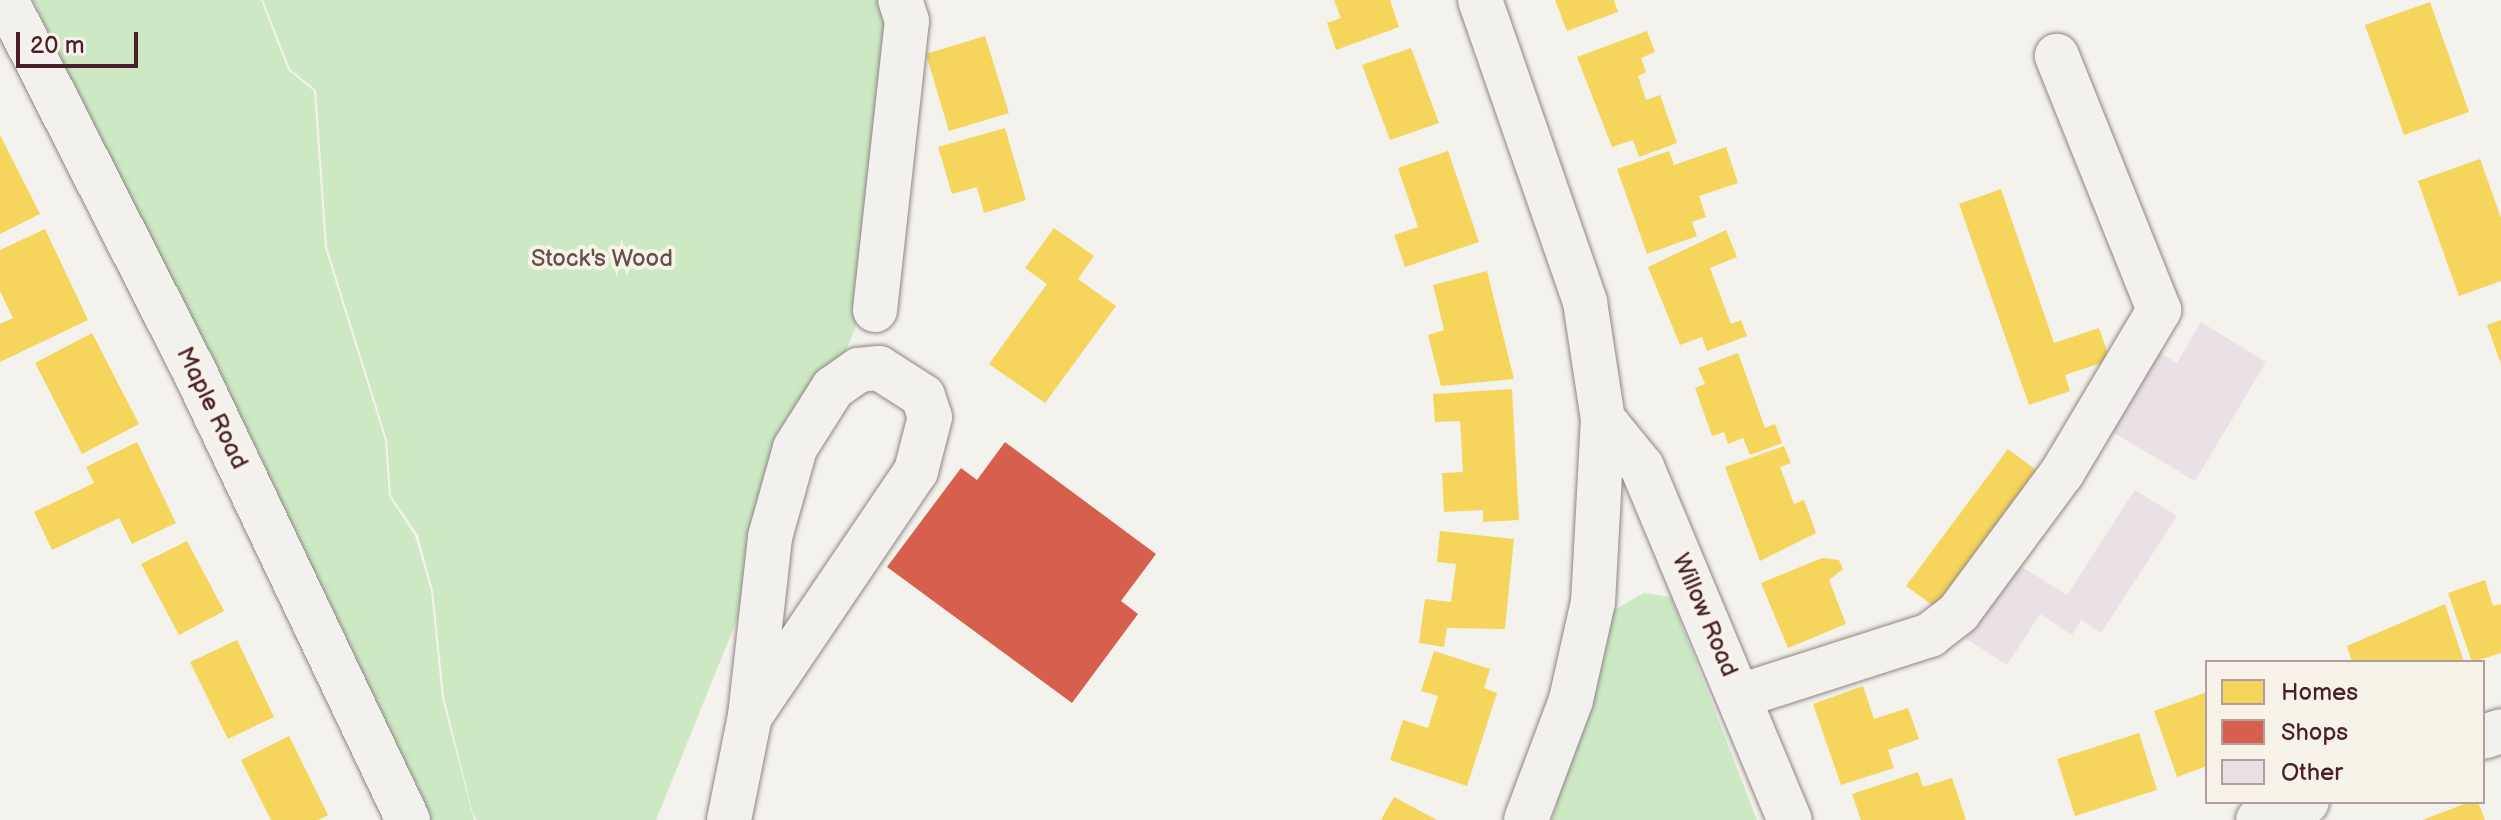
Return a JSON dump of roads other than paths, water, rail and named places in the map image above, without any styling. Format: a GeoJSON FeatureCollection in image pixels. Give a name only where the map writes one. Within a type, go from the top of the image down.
{"type":"FeatureCollection","features":[{"type":"Feature","properties":{"kind":"street","name":"Maple Road"},"geometry":{"type":"LineString","coordinates":[[6,0],[191,364],[408,820]]}},
{"type":"Feature","properties":{"kind":"street"},"geometry":{"type":"LineString","coordinates":[[875,310],[907,21],[900,0]]}},
{"type":"Feature","properties":{"kind":"street"},"geometry":{"type":"LineString","coordinates":[[1480,0],[1585,302],[1603,419],[1593,602],[1571,700],[1526,820]]}},
{"type":"Feature","properties":{"kind":"street"},"geometry":{"type":"LineString","coordinates":[[1740,696],[1930,635],[1959,612],[2062,473],[2159,310],[2057,56]]}},
{"type":"Feature","properties":{"kind":"street"},"geometry":{"type":"LineString","coordinates":[[729,820],[750,716],[770,537],[795,448],[833,388],[859,370],[879,368],[923,396],[930,417],[920,460],[750,716]]}},
{"type":"Feature","properties":{"kind":"street","name":"Willow Road"},"geometry":{"type":"LineString","coordinates":[[1603,419],[1642,467],[1790,820]]}},
{"type":"Feature","properties":{"kind":"street"},"geometry":{"type":"LineString","coordinates":[[2258,820],[2302,804]]}},
{"type":"Feature","properties":{"kind":"park label","name":"Stock's Wood"},"geometry":{"type":"Point","coordinates":[602,259]}}]}
